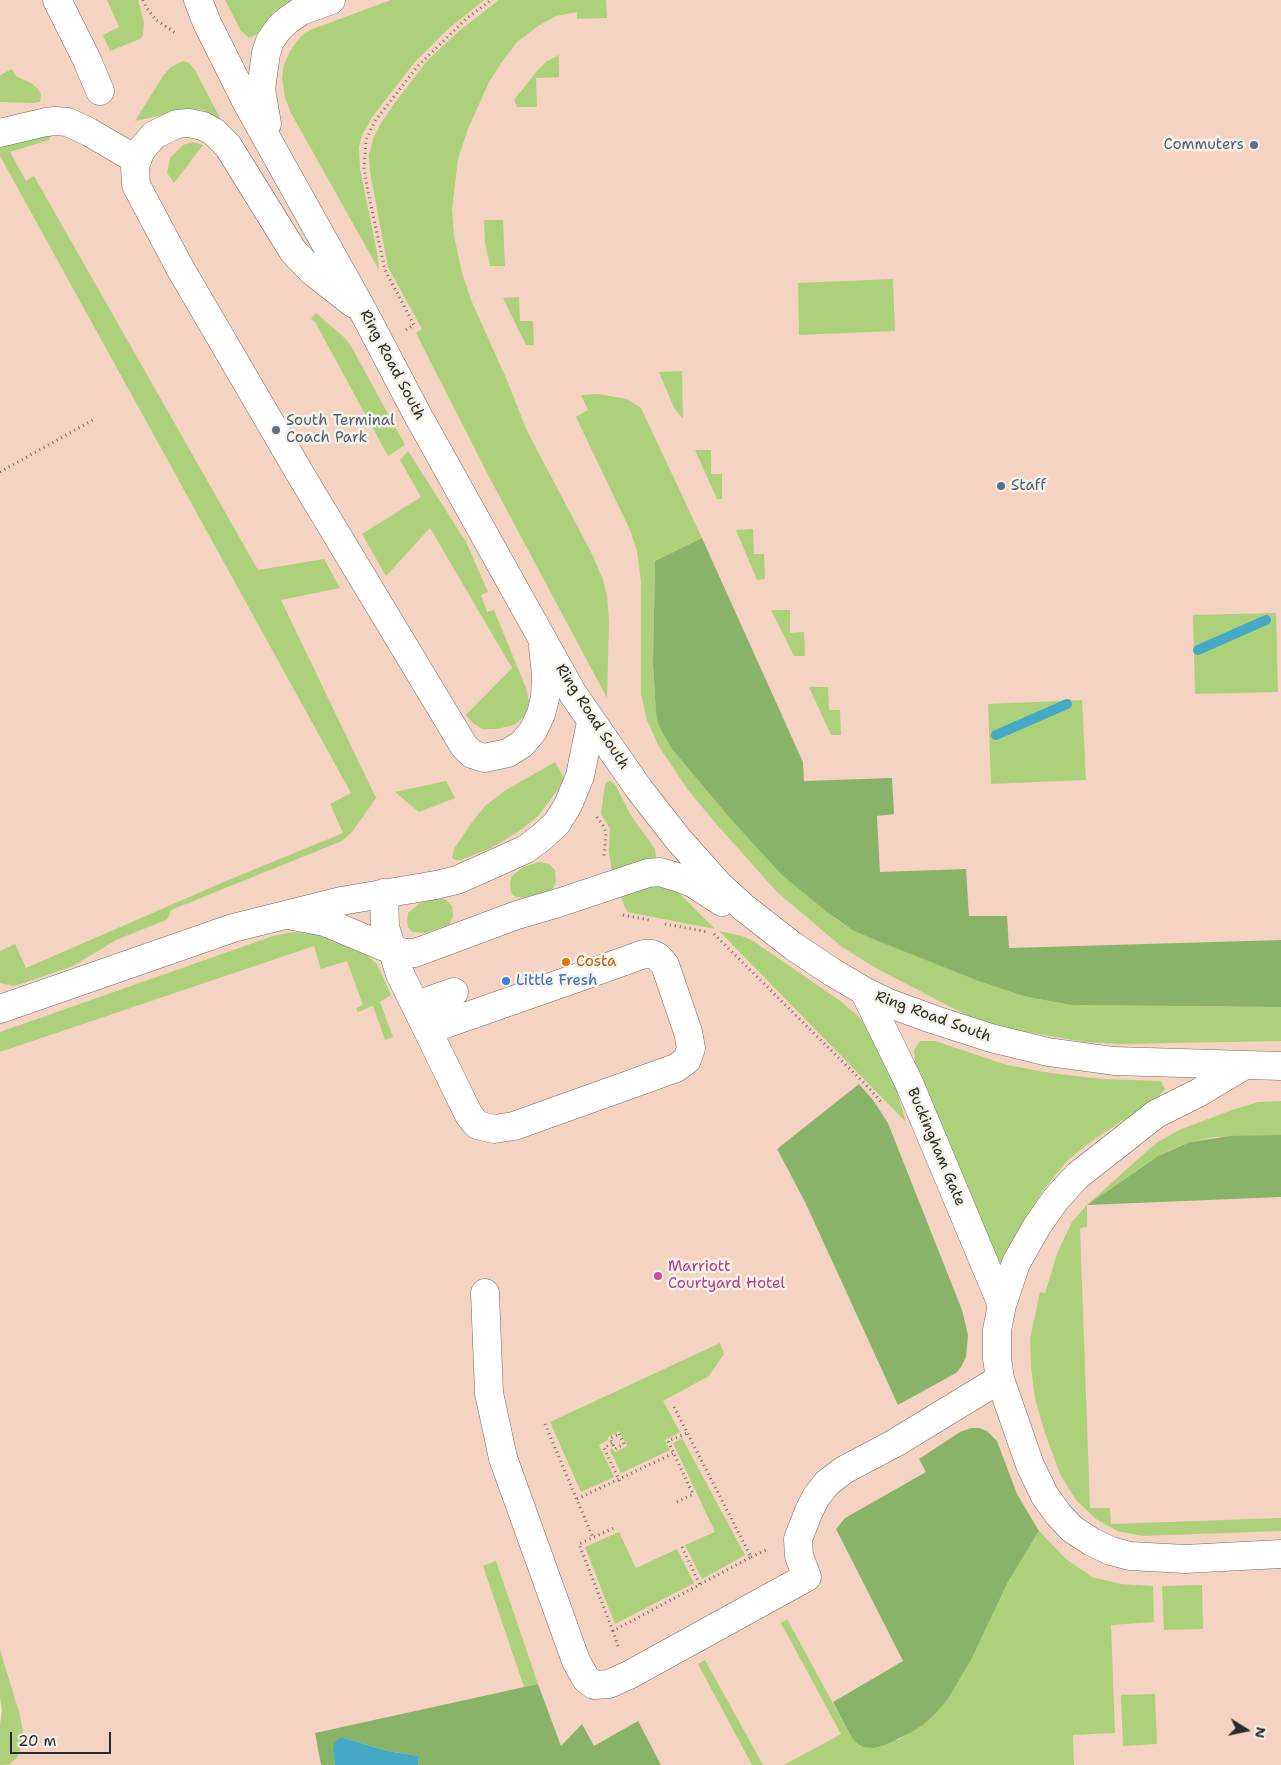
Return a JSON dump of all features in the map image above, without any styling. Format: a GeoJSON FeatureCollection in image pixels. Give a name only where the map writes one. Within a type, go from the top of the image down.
{"type":"FeatureCollection","features":[{"type":"Feature","properties":{"kind":"street"},"geometry":{"type":"LineString","coordinates":[[57,0],[100,91]]}},
{"type":"Feature","properties":{"kind":"street","name":"Ring Road South"},"geometry":{"type":"LineString","coordinates":[[198,0],[206,23],[273,150],[573,694],[639,789],[699,863],[743,907],[793,946],[864,991],[897,1006],[991,1038],[1048,1052],[1114,1061],[1281,1066]]}},
{"type":"Feature","properties":{"kind":"street"},"geometry":{"type":"LineString","coordinates":[[273,150],[261,89],[266,54],[270,41],[279,28],[301,11],[332,0]]}},
{"type":"Feature","properties":{"kind":"street"},"geometry":{"type":"LineString","coordinates":[[0,134],[46,122],[68,122],[89,132],[136,160]]}},
{"type":"Feature","properties":{"kind":"street"},"geometry":{"type":"LineString","coordinates":[[363,311],[313,272],[293,251],[228,146],[214,132],[203,126],[190,123],[172,125],[149,140],[141,150],[136,160],[134,172],[138,192],[180,268],[302,477],[464,746],[472,754],[484,758],[508,753],[522,744],[533,731],[541,714],[545,698],[546,664],[542,638]]}},
{"type":"Feature","properties":{"kind":"street"},"geometry":{"type":"LineString","coordinates":[[0,1009],[233,928],[341,901],[457,880],[510,856],[542,837],[557,823],[568,805],[580,776],[591,722]]}},
{"type":"Feature","properties":{"kind":"street"},"geometry":{"type":"LineString","coordinates":[[285,915],[325,922],[392,950],[406,953],[423,951],[517,915],[654,872],[673,875],[694,884],[793,946]]}},
{"type":"Feature","properties":{"kind":"street"},"geometry":{"type":"LineString","coordinates":[[384,893],[385,927],[400,974],[472,1120],[478,1125],[494,1130],[514,1126],[676,1068],[687,1060],[691,1048],[665,965],[658,957],[652,954],[644,954],[428,1030]]}},
{"type":"Feature","properties":{"kind":"street","name":"Buckingham Gate"},"geometry":{"type":"LineString","coordinates":[[864,991],[913,1092],[1002,1305]]}},
{"type":"Feature","properties":{"kind":"street"},"geometry":{"type":"LineString","coordinates":[[416,1005],[454,992]]}},
{"type":"Feature","properties":{"kind":"street"},"geometry":{"type":"LineString","coordinates":[[1245,1064],[1198,1093],[1156,1114],[1077,1176],[1056,1199],[1037,1226],[1016,1263],[1002,1305],[998,1330],[997,1358],[1000,1379],[1030,1466],[1045,1496],[1072,1529],[1111,1551],[1130,1556],[1185,1559],[1281,1554]]}},
{"type":"Feature","properties":{"kind":"street"},"geometry":{"type":"LineString","coordinates":[[484,1292],[489,1393],[503,1458],[576,1661],[586,1679],[594,1685],[609,1684],[629,1675],[808,1577],[799,1556],[798,1539],[809,1511],[827,1483],[844,1470],[895,1443],[1000,1379]]}},
{"type":"Feature","properties":{"kind":"path"},"geometry":{"type":"LineString","coordinates":[[381,345],[414,325],[385,270],[364,168],[364,153],[369,131],[417,67],[467,18],[491,0]]}},
{"type":"Feature","properties":{"kind":"path"},"geometry":{"type":"LineString","coordinates":[[0,472],[93,420]]}},
{"type":"Feature","properties":{"kind":"path"},"geometry":{"type":"LineString","coordinates":[[613,1631],[751,1557],[673,1405]]}},
{"type":"Feature","properties":{"kind":"path"},"geometry":{"type":"LineString","coordinates":[[545,1424],[593,1538]]}},
{"type":"Feature","properties":{"kind":"path"},"geometry":{"type":"LineString","coordinates":[[677,1502],[693,1494],[668,1441],[687,1433]]}},
{"type":"Feature","properties":{"kind":"path"},"geometry":{"type":"LineString","coordinates":[[619,1434],[624,1444],[615,1449],[612,1443],[610,1438],[619,1434]]}},
{"type":"Feature","properties":{"kind":"path"},"geometry":{"type":"LineString","coordinates":[[612,1443],[604,1448],[621,1484]]}},
{"type":"Feature","properties":{"kind":"path"},"geometry":{"type":"LineString","coordinates":[[577,1499],[674,1453]]}},
{"type":"Feature","properties":{"kind":"path"},"geometry":{"type":"LineString","coordinates":[[616,1527],[579,1544],[629,1675]]}},
{"type":"Feature","properties":{"kind":"path"},"geometry":{"type":"LineString","coordinates":[[682,1547],[700,1585]]}},
{"type":"Feature","properties":{"kind":"shaded area"},"geometry":{"type":"Polygon","coordinates":[[[0,0],[1281,0],[1281,940],[1008,948],[969,916],[966,869],[880,873],[877,815],[804,781],[803,762],[702,538],[658,723],[1071,1005],[1281,1007],[1281,1765],[0,1765],[2,1710],[0,1698],[0,0]],[[859,1084],[777,1150],[805,1202],[899,1405],[956,1373],[962,1310],[888,1123],[873,1100],[859,1084]],[[1001,1452],[920,1459],[926,1472],[845,1518],[836,1529],[903,1661],[833,1702],[972,1658],[1039,1531],[1017,1494],[1001,1452]]]}},
{"type":"Feature","properties":{"kind":"green space"},"geometry":{"type":"Polygon","coordinates":[[[107,0],[138,0],[144,22],[143,35],[140,39],[110,51],[103,35],[119,27],[107,0]]]}},
{"type":"Feature","properties":{"kind":"green space"},"geometry":{"type":"Polygon","coordinates":[[[225,0],[294,0],[286,3],[273,13],[257,34],[249,38],[241,31],[225,0]]]}},
{"type":"Feature","properties":{"kind":"green space"},"geometry":{"type":"Polygon","coordinates":[[[391,0],[484,0],[447,30],[414,63],[373,116],[362,135],[359,147],[360,169],[379,270],[291,113],[285,98],[282,78],[284,65],[290,51],[301,36],[310,30],[391,0]]]}},
{"type":"Feature","properties":{"kind":"green space"},"geometry":{"type":"Polygon","coordinates":[[[499,0],[606,0],[607,18],[577,19],[577,12],[556,16],[538,26],[517,42],[502,62],[489,82],[468,129],[458,159],[452,209],[454,236],[462,272],[471,300],[506,378],[527,431],[592,554],[603,580],[607,596],[609,621],[607,698],[486,471],[416,333],[422,329],[388,267],[370,172],[369,155],[373,139],[394,104],[427,61],[460,30],[499,0]]]}},
{"type":"Feature","properties":{"kind":"green space"},"geometry":{"type":"Polygon","coordinates":[[[559,55],[559,77],[536,78],[537,107],[517,107],[514,100],[537,71],[547,61],[559,55]]]}},
{"type":"Feature","properties":{"kind":"green space"},"geometry":{"type":"Polygon","coordinates":[[[183,61],[189,63],[195,70],[221,120],[203,110],[191,109],[135,121],[163,76],[171,67],[183,61]]]}},
{"type":"Feature","properties":{"kind":"green space"},"geometry":{"type":"Polygon","coordinates":[[[12,69],[16,76],[31,83],[38,89],[41,94],[40,102],[0,102],[0,75],[12,69]]]}},
{"type":"Feature","properties":{"kind":"green space"},"geometry":{"type":"Polygon","coordinates":[[[53,134],[49,140],[10,152],[26,181],[34,176],[258,570],[324,559],[340,588],[281,600],[376,798],[352,832],[342,841],[171,910],[166,920],[116,940],[73,966],[13,986],[0,983],[0,951],[15,944],[26,968],[226,881],[343,833],[330,804],[351,793],[0,156],[0,146],[53,134]]]}},
{"type":"Feature","properties":{"kind":"green space"},"geometry":{"type":"Polygon","coordinates":[[[192,142],[203,145],[174,183],[167,173],[170,158],[183,145],[192,142]]]}},
{"type":"Feature","properties":{"kind":"green space"},"geometry":{"type":"Polygon","coordinates":[[[484,220],[503,220],[505,266],[490,266],[485,243],[484,220]]]}},
{"type":"Feature","properties":{"kind":"green space"},"geometry":{"type":"Polygon","coordinates":[[[893,279],[895,331],[799,335],[798,283],[893,279]]]}},
{"type":"Feature","properties":{"kind":"green space"},"geometry":{"type":"Polygon","coordinates":[[[519,297],[520,321],[533,321],[534,345],[526,345],[503,298],[519,297]]]}},
{"type":"Feature","properties":{"kind":"green space"},"geometry":{"type":"Polygon","coordinates":[[[316,313],[345,338],[351,346],[405,445],[388,456],[315,322],[311,319],[316,313]]]}},
{"type":"Feature","properties":{"kind":"green space"},"geometry":{"type":"Polygon","coordinates":[[[682,371],[683,419],[674,408],[659,372],[682,371]]]}},
{"type":"Feature","properties":{"kind":"green space"},"geometry":{"type":"Polygon","coordinates":[[[598,394],[627,399],[641,408],[702,538],[655,561],[653,664],[656,713],[662,732],[672,749],[728,816],[783,875],[837,920],[852,930],[981,982],[1023,996],[1071,1005],[1281,1007],[1281,1041],[1121,1044],[1084,1042],[1010,1029],[966,1015],[874,967],[842,947],[777,892],[688,790],[658,745],[647,720],[641,694],[641,582],[637,551],[630,530],[576,417],[588,410],[581,395],[598,394]]]}},
{"type":"Feature","properties":{"kind":"green space"},"geometry":{"type":"Polygon","coordinates":[[[695,450],[711,450],[711,474],[722,474],[722,499],[717,499],[695,450]]]}},
{"type":"Feature","properties":{"kind":"green space"},"geometry":{"type":"Polygon","coordinates":[[[408,451],[466,542],[488,592],[481,595],[487,612],[494,610],[526,688],[529,701],[528,707],[523,717],[514,725],[497,729],[482,729],[466,715],[512,668],[430,528],[386,576],[362,534],[421,497],[400,460],[408,451]]]}},
{"type":"Feature","properties":{"kind":"green space"},"geometry":{"type":"Polygon","coordinates":[[[753,529],[754,554],[764,554],[765,579],[757,580],[736,530],[753,529]]]}},
{"type":"Feature","properties":{"kind":"green space"},"geometry":{"type":"Polygon","coordinates":[[[702,538],[803,762],[804,781],[892,778],[894,814],[877,816],[880,872],[966,869],[969,916],[1007,916],[1009,948],[1281,940],[1281,1007],[1071,1005],[1023,996],[981,982],[852,930],[827,912],[782,875],[728,816],[672,749],[658,723],[653,664],[655,561],[702,538]]]}},
{"type":"Feature","properties":{"kind":"green space"},"geometry":{"type":"Polygon","coordinates":[[[771,610],[790,610],[790,633],[804,632],[805,656],[794,656],[771,610]]]}},
{"type":"Feature","properties":{"kind":"green space"},"geometry":{"type":"Polygon","coordinates":[[[1276,613],[1278,692],[1195,694],[1193,615],[1276,613]]]}},
{"type":"Feature","properties":{"kind":"green space"},"geometry":{"type":"Polygon","coordinates":[[[809,687],[828,687],[829,710],[840,710],[841,735],[831,735],[809,687]]]}},
{"type":"Feature","properties":{"kind":"green space"},"geometry":{"type":"Polygon","coordinates":[[[1082,700],[1086,780],[991,784],[988,704],[1082,700]]]}},
{"type":"Feature","properties":{"kind":"green space"},"geometry":{"type":"Polygon","coordinates":[[[555,762],[565,780],[538,816],[518,832],[491,848],[461,860],[452,858],[454,849],[485,806],[506,790],[555,762]]]}},
{"type":"Feature","properties":{"kind":"green space"},"geometry":{"type":"Polygon","coordinates":[[[446,781],[455,798],[419,812],[395,792],[446,781]]]}},
{"type":"Feature","properties":{"kind":"green space"},"geometry":{"type":"Polygon","coordinates":[[[611,781],[616,786],[630,814],[655,849],[655,860],[612,872],[609,852],[610,829],[601,814],[605,784],[611,781]]]}},
{"type":"Feature","properties":{"kind":"green space"},"geometry":{"type":"Polygon","coordinates":[[[540,862],[549,864],[555,870],[556,881],[552,890],[523,898],[515,897],[511,892],[511,877],[523,867],[540,862]]]}},
{"type":"Feature","properties":{"kind":"green space"},"geometry":{"type":"Polygon","coordinates":[[[649,884],[663,885],[679,893],[715,929],[627,912],[619,892],[649,884]]]}},
{"type":"Feature","properties":{"kind":"green space"},"geometry":{"type":"Polygon","coordinates":[[[437,898],[446,900],[452,906],[453,916],[449,925],[425,933],[412,932],[408,927],[408,913],[420,903],[437,898]]]}},
{"type":"Feature","properties":{"kind":"green space"},"geometry":{"type":"Polygon","coordinates":[[[719,931],[742,936],[753,941],[839,1000],[858,1016],[875,1037],[891,1071],[906,1122],[719,931]]]}},
{"type":"Feature","properties":{"kind":"green space"},"geometry":{"type":"Polygon","coordinates":[[[294,932],[325,935],[360,949],[377,964],[391,995],[380,1002],[393,1037],[385,1040],[373,1006],[358,1012],[356,1008],[363,1005],[347,961],[321,969],[314,946],[0,1052],[0,1032],[273,936],[294,932]]]}},
{"type":"Feature","properties":{"kind":"green space"},"geometry":{"type":"Polygon","coordinates":[[[920,1041],[935,1041],[1007,1065],[1051,1073],[1102,1079],[1161,1081],[1165,1089],[1158,1097],[1089,1143],[1067,1161],[1044,1189],[1026,1217],[1010,1255],[1001,1262],[992,1256],[915,1063],[914,1050],[920,1041]]]}},
{"type":"Feature","properties":{"kind":"green space"},"geometry":{"type":"Polygon","coordinates":[[[859,1084],[873,1100],[888,1123],[962,1310],[968,1335],[966,1357],[956,1373],[898,1405],[805,1202],[777,1149],[859,1084]]]}},
{"type":"Feature","properties":{"kind":"green space"},"geometry":{"type":"Polygon","coordinates":[[[1281,1101],[1281,1135],[1213,1137],[1190,1142],[1150,1161],[1087,1205],[1148,1150],[1179,1130],[1258,1102],[1281,1101]]]}},
{"type":"Feature","properties":{"kind":"green space"},"geometry":{"type":"Polygon","coordinates":[[[1281,1135],[1281,1197],[1087,1205],[1158,1156],[1190,1142],[1230,1136],[1281,1135]]]}},
{"type":"Feature","properties":{"kind":"green space"},"geometry":{"type":"Polygon","coordinates":[[[1087,1205],[1087,1227],[1080,1228],[1090,1508],[1110,1508],[1111,1524],[1281,1518],[1281,1531],[1143,1536],[1117,1531],[1096,1519],[1076,1500],[1060,1474],[1035,1399],[1030,1339],[1040,1292],[1045,1293],[1058,1251],[1072,1222],[1087,1205]]]}},
{"type":"Feature","properties":{"kind":"green space"},"geometry":{"type":"Polygon","coordinates":[[[720,1343],[724,1354],[709,1376],[663,1401],[680,1432],[665,1440],[670,1450],[621,1473],[610,1450],[612,1448],[615,1452],[627,1446],[619,1431],[599,1445],[614,1477],[581,1492],[550,1422],[720,1343]]]}},
{"type":"Feature","properties":{"kind":"green space"},"geometry":{"type":"Polygon","coordinates":[[[971,1428],[987,1431],[997,1441],[1017,1494],[1039,1531],[1008,1582],[972,1658],[948,1699],[923,1725],[910,1733],[885,1745],[874,1748],[864,1747],[852,1738],[833,1702],[903,1661],[836,1529],[845,1518],[926,1472],[919,1459],[960,1432],[971,1428]]]}},
{"type":"Feature","properties":{"kind":"green space"},"geometry":{"type":"Polygon","coordinates":[[[682,1438],[745,1555],[702,1579],[685,1545],[715,1532],[673,1443],[682,1438]]]}},
{"type":"Feature","properties":{"kind":"green space"},"geometry":{"type":"Polygon","coordinates":[[[1039,1531],[1066,1559],[1092,1577],[1121,1584],[1153,1586],[1154,1622],[1111,1625],[1115,1733],[1073,1735],[1074,1765],[784,1765],[841,1734],[781,1623],[787,1619],[852,1738],[898,1740],[923,1725],[948,1699],[972,1658],[1008,1582],[1039,1531]]]}},
{"type":"Feature","properties":{"kind":"green space"},"geometry":{"type":"Polygon","coordinates":[[[619,1532],[636,1568],[677,1549],[694,1583],[615,1624],[585,1547],[619,1532]]]}},
{"type":"Feature","properties":{"kind":"green space"},"geometry":{"type":"Polygon","coordinates":[[[496,1561],[538,1684],[524,1687],[483,1566],[496,1561]]]}},
{"type":"Feature","properties":{"kind":"green space"},"geometry":{"type":"Polygon","coordinates":[[[1202,1585],[1203,1629],[1164,1630],[1162,1586],[1202,1585]]]}},
{"type":"Feature","properties":{"kind":"green space"},"geometry":{"type":"Polygon","coordinates":[[[0,1650],[20,1715],[23,1733],[17,1758],[10,1764],[3,1765],[0,1765],[2,1710],[0,1698],[0,1650]]]}},
{"type":"Feature","properties":{"kind":"green space"},"geometry":{"type":"Polygon","coordinates":[[[705,1660],[763,1765],[752,1765],[698,1664],[705,1660]]]}},
{"type":"Feature","properties":{"kind":"green space"},"geometry":{"type":"Polygon","coordinates":[[[538,1684],[561,1746],[582,1724],[594,1746],[638,1721],[661,1765],[418,1765],[419,1756],[387,1751],[344,1738],[333,1751],[335,1765],[321,1765],[315,1733],[538,1684]]]}},
{"type":"Feature","properties":{"kind":"green space"},"geometry":{"type":"Polygon","coordinates":[[[1155,1694],[1157,1744],[1123,1746],[1121,1695],[1155,1694]]]}},
{"type":"Feature","properties":{"kind":"water"},"geometry":{"type":"Polygon","coordinates":[[[344,1738],[387,1751],[419,1756],[418,1765],[335,1765],[334,1744],[338,1739],[344,1738]]]}},
{"type":"Feature","properties":{"kind":"waterway"},"geometry":{"type":"LineString","coordinates":[[1198,650],[1266,620]]}},
{"type":"Feature","properties":{"kind":"waterway"},"geometry":{"type":"LineString","coordinates":[[996,735],[1067,704]]}},
{"type":"Feature","properties":{"kind":"place","name":"Commuters"},"geometry":{"type":"Point","coordinates":[1254,145]}},
{"type":"Feature","properties":{"kind":"place","name":"South Terminal Coach Park"},"geometry":{"type":"Point","coordinates":[276,430]}},
{"type":"Feature","properties":{"kind":"place","name":"Staff"},"geometry":{"type":"Point","coordinates":[1001,486]}},
{"type":"Feature","properties":{"kind":"place","name":"Costa"},"geometry":{"type":"Point","coordinates":[566,962]}},
{"type":"Feature","properties":{"kind":"place","name":"Little Fresh"},"geometry":{"type":"Point","coordinates":[506,981]}},
{"type":"Feature","properties":{"kind":"place","name":"Marriott Courtyard Hotel"},"geometry":{"type":"Point","coordinates":[658,1276]}}]}
